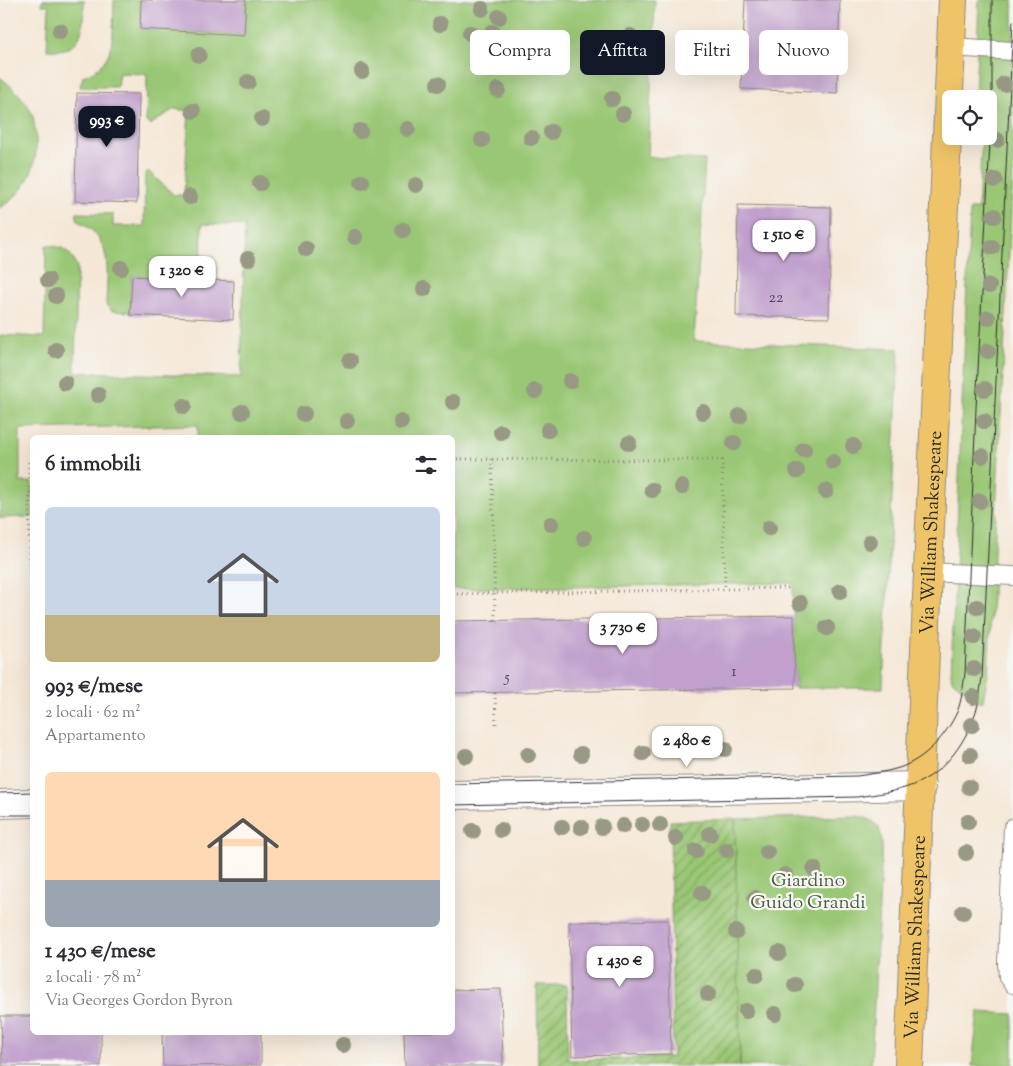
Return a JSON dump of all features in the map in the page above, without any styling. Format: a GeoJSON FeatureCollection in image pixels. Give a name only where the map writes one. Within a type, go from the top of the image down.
{"type":"FeatureCollection","features":[{"type":"Feature","properties":{"kind":"main road","name":"Via William Shakespeare"},"geometry":{"type":"LineString","coordinates":[[909,1066],[953,0]]}},
{"type":"Feature","properties":{"kind":"street"},"geometry":{"type":"LineString","coordinates":[[455,795],[921,786]]}},
{"type":"Feature","properties":{"kind":"street"},"geometry":{"type":"LineString","coordinates":[[0,804],[30,804]]}},
{"type":"Feature","properties":{"kind":"lane"},"geometry":{"type":"LineString","coordinates":[[951,47],[1013,51]]}},
{"type":"Feature","properties":{"kind":"lane"},"geometry":{"type":"LineString","coordinates":[[928,572],[1013,576]]}},
{"type":"Feature","properties":{"kind":"lane"},"geometry":{"type":"LineString","coordinates":[[1013,828],[1007,963],[1008,977],[1013,984]]}},
{"type":"Feature","properties":{"kind":"path"},"geometry":{"type":"LineString","coordinates":[[455,459],[722,460],[725,588]]}},
{"type":"Feature","properties":{"kind":"path"},"geometry":{"type":"LineString","coordinates":[[492,459],[495,621]]}},
{"type":"Feature","properties":{"kind":"path"},"geometry":{"type":"LineString","coordinates":[[30,460],[30,562]]}},
{"type":"Feature","properties":{"kind":"path"},"geometry":{"type":"LineString","coordinates":[[455,594],[789,588]]}},
{"type":"Feature","properties":{"kind":"path"},"geometry":{"type":"LineString","coordinates":[[495,693],[496,728]]}},
{"type":"Feature","properties":{"kind":"green space"},"geometry":{"type":"Polygon","coordinates":[[[42,0],[84,0],[82,29],[75,43],[69,48],[47,50],[49,5],[42,5],[42,0]]]}},
{"type":"Feature","properties":{"kind":"green space"},"geometry":{"type":"Polygon","coordinates":[[[114,0],[141,0],[140,29],[244,35],[246,0],[655,0],[654,30],[580,30],[580,75],[652,75],[648,157],[705,160],[694,341],[899,349],[883,688],[795,688],[793,583],[455,589],[455,435],[198,435],[198,425],[20,429],[20,482],[30,482],[30,517],[0,518],[0,335],[44,337],[46,245],[65,250],[77,267],[75,372],[241,377],[245,226],[202,224],[201,280],[132,276],[130,312],[112,311],[106,305],[107,268],[103,247],[98,237],[90,228],[78,221],[76,213],[113,214],[113,226],[144,226],[145,175],[148,171],[174,195],[184,195],[189,111],[174,109],[150,125],[146,122],[147,74],[119,73],[117,87],[80,87],[83,76],[95,70],[103,63],[111,45],[114,0]]]}},
{"type":"Feature","properties":{"kind":"green space"},"geometry":{"type":"Polygon","coordinates":[[[979,0],[1013,0],[1013,172],[988,673],[983,701],[979,702],[952,680],[951,675],[970,209],[978,209],[982,145],[997,145],[997,90],[975,90],[979,0]]]}},
{"type":"Feature","properties":{"kind":"green space"},"geometry":{"type":"Polygon","coordinates":[[[0,77],[18,94],[29,109],[35,129],[36,153],[34,164],[25,184],[10,201],[0,208],[0,77]]]}},
{"type":"Feature","properties":{"kind":"green space","name":"Giardino Guido Grandi"},"geometry":{"type":"Polygon","coordinates":[[[856,816],[869,819],[876,825],[879,829],[882,846],[871,1066],[740,1066],[735,819],[856,816]]]}},
{"type":"Feature","properties":{"kind":"green space"},"geometry":{"type":"Polygon","coordinates":[[[735,819],[740,1066],[538,1066],[537,985],[567,985],[568,1060],[673,1057],[670,821],[735,819]]]}},
{"type":"Feature","properties":{"kind":"green space"},"geometry":{"type":"Polygon","coordinates":[[[978,1012],[1013,1014],[1013,1066],[972,1066],[978,1012]]]}},
{"type":"Feature","properties":{"kind":"building"},"geometry":{"type":"Polygon","coordinates":[[[141,0],[246,0],[244,35],[140,29],[141,0]]]}},
{"type":"Feature","properties":{"kind":"building"},"geometry":{"type":"Polygon","coordinates":[[[745,0],[840,0],[839,30],[759,30],[759,75],[838,75],[837,93],[741,89],[742,75],[749,75],[749,30],[744,30],[745,0]]]}},
{"type":"Feature","properties":{"kind":"building"},"geometry":{"type":"Polygon","coordinates":[[[77,93],[139,94],[137,203],[75,201],[77,93]]]}},
{"type":"Feature","properties":{"kind":"building"},"geometry":{"type":"Polygon","coordinates":[[[738,205],[831,207],[829,318],[736,316],[738,205]]]}},
{"type":"Feature","properties":{"kind":"building"},"geometry":{"type":"Polygon","coordinates":[[[132,276],[234,281],[233,320],[130,315],[132,276]]]}},
{"type":"Feature","properties":{"kind":"building"},"geometry":{"type":"Polygon","coordinates":[[[794,616],[795,688],[455,693],[455,621],[794,616]]]}},
{"type":"Feature","properties":{"kind":"building"},"geometry":{"type":"Polygon","coordinates":[[[668,920],[671,1054],[572,1056],[569,922],[668,920]]]}},
{"type":"Feature","properties":{"kind":"building"},"geometry":{"type":"Polygon","coordinates":[[[501,989],[503,1066],[405,1066],[404,1035],[455,1035],[455,990],[501,989]]]}},
{"type":"Feature","properties":{"kind":"building"},"geometry":{"type":"Polygon","coordinates":[[[1,1016],[30,1016],[30,1035],[101,1035],[101,1066],[2,1066],[1,1016]]]}},
{"type":"Feature","properties":{"kind":"building"},"geometry":{"type":"Polygon","coordinates":[[[162,1035],[261,1035],[261,1065],[163,1066],[162,1035]]]}},
{"type":"Feature","properties":{"kind":"tram line"},"geometry":{"type":"LineString","coordinates":[[455,784],[857,776],[889,771],[909,764],[934,746],[947,730],[959,707],[965,674],[976,408],[992,104],[992,0]]}},
{"type":"Feature","properties":{"kind":"tram line"},"geometry":{"type":"LineString","coordinates":[[455,805],[857,797],[893,791],[913,785],[936,772],[954,754],[973,720],[978,705],[982,678],[1013,21]]}},
{"type":"Feature","properties":{"kind":"tram line"},"geometry":{"type":"LineString","coordinates":[[0,793],[30,792]]}},
{"type":"Feature","properties":{"kind":"tram line"},"geometry":{"type":"LineString","coordinates":[[0,815],[30,815]]}}]}
